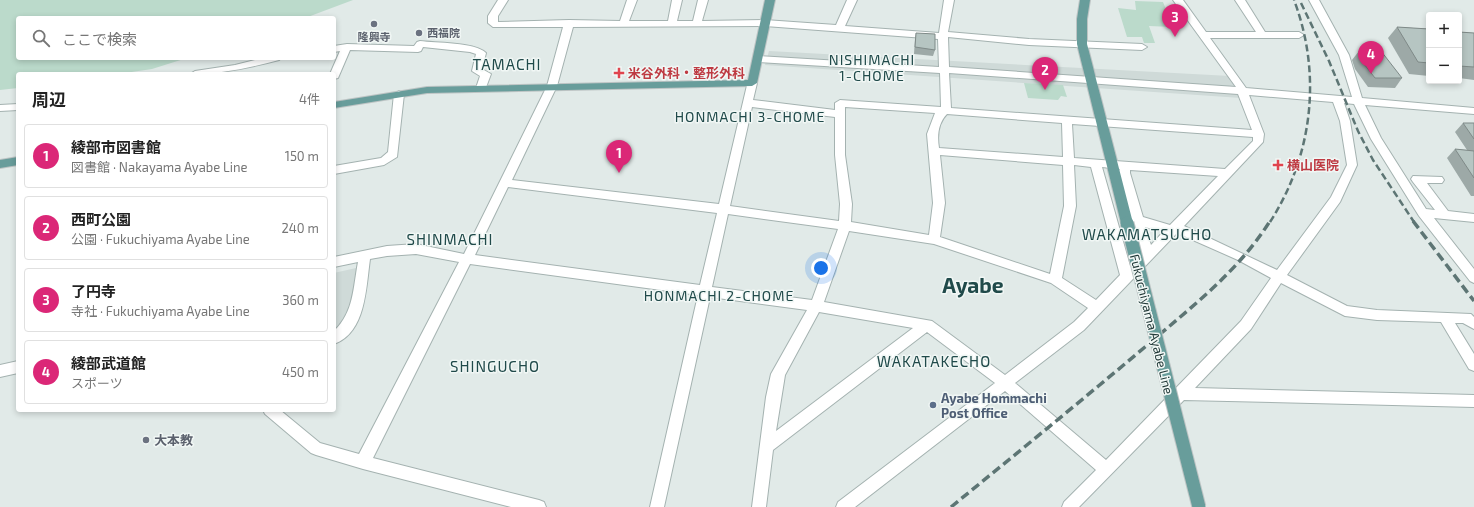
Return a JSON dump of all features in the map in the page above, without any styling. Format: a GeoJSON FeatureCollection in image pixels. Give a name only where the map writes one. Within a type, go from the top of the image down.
{"type":"FeatureCollection","features":[{"type":"Feature","properties":{"kind":"main road"},"geometry":{"type":"LineString","coordinates":[[336,105],[427,90],[552,86],[752,83],[770,0]]}},
{"type":"Feature","properties":{"kind":"main road","name":"Fukuchiyama Ayabe Line"},"geometry":{"type":"LineString","coordinates":[[1085,0],[1082,19],[1082,44],[1090,81],[1113,164],[1132,222],[1199,507]]}},
{"type":"Feature","properties":{"kind":"main road"},"geometry":{"type":"LineString","coordinates":[[0,164],[16,161]]}},
{"type":"Feature","properties":{"kind":"street"},"geometry":{"type":"LineString","coordinates":[[504,0],[493,16],[493,23],[496,25],[672,22],[765,23],[1029,42],[1142,47]]}},
{"type":"Feature","properties":{"kind":"street"},"geometry":{"type":"LineString","coordinates":[[624,23],[632,0]]}},
{"type":"Feature","properties":{"kind":"street"},"geometry":{"type":"LineString","coordinates":[[672,22],[677,0]]}},
{"type":"Feature","properties":{"kind":"street"},"geometry":{"type":"LineString","coordinates":[[697,22],[703,0]]}},
{"type":"Feature","properties":{"kind":"street"},"geometry":{"type":"LineString","coordinates":[[839,28],[852,0]]}},
{"type":"Feature","properties":{"kind":"street"},"geometry":{"type":"LineString","coordinates":[[946,110],[943,35],[949,0]]}},
{"type":"Feature","properties":{"kind":"street"},"geometry":{"type":"LineString","coordinates":[[844,507],[1079,326],[1175,228],[1226,173],[1258,142],[1259,134],[1241,90],[1178,0]]}},
{"type":"Feature","properties":{"kind":"street"},"geometry":{"type":"LineString","coordinates":[[1240,0],[1262,35]]}},
{"type":"Feature","properties":{"kind":"street"},"geometry":{"type":"LineString","coordinates":[[1314,0],[1344,55],[1358,100],[1376,139],[1423,213],[1474,278]]}},
{"type":"Feature","properties":{"kind":"street"},"geometry":{"type":"LineString","coordinates":[[363,462],[467,259],[552,86],[570,23]]}},
{"type":"Feature","properties":{"kind":"street"},"geometry":{"type":"LineString","coordinates":[[1203,35],[1299,35]]}},
{"type":"Feature","properties":{"kind":"street"},"geometry":{"type":"LineString","coordinates":[[336,49],[347,47],[418,49],[420,44],[472,49],[481,53],[477,71],[486,74],[481,88]]}},
{"type":"Feature","properties":{"kind":"street"},"geometry":{"type":"LineString","coordinates":[[336,72],[347,47]]}},
{"type":"Feature","properties":{"kind":"street"},"geometry":{"type":"LineString","coordinates":[[758,59],[1241,90],[1474,111]]}},
{"type":"Feature","properties":{"kind":"street"},"geometry":{"type":"LineString","coordinates":[[208,72],[235,68],[268,60]]}},
{"type":"Feature","properties":{"kind":"street"},"geometry":{"type":"LineString","coordinates":[[657,507],[752,83]]}},
{"type":"Feature","properties":{"kind":"street"},"geometry":{"type":"LineString","coordinates":[[336,170],[384,162],[393,154],[399,94]]}},
{"type":"Feature","properties":{"kind":"street"},"geometry":{"type":"LineString","coordinates":[[1069,507],[1181,394],[1246,324],[1279,276],[1336,199],[1352,165],[1345,121],[1337,98]]}},
{"type":"Feature","properties":{"kind":"street"},"geometry":{"type":"LineString","coordinates":[[747,103],[840,114]]}},
{"type":"Feature","properties":{"kind":"street"},"geometry":{"type":"LineString","coordinates":[[759,507],[773,397],[778,374],[816,306],[845,225],[846,204],[840,155],[840,103],[1067,118],[1102,123],[1259,134]]}},
{"type":"Feature","properties":{"kind":"street"},"geometry":{"type":"LineString","coordinates":[[0,108],[16,107]]}},
{"type":"Feature","properties":{"kind":"street"},"geometry":{"type":"LineString","coordinates":[[934,240],[939,203],[932,134],[939,116],[946,110]]}},
{"type":"Feature","properties":{"kind":"street"},"geometry":{"type":"LineString","coordinates":[[1055,280],[1070,206],[1067,161],[1067,118]]}},
{"type":"Feature","properties":{"kind":"street"},"geometry":{"type":"LineString","coordinates":[[934,151],[1226,173]]}},
{"type":"Feature","properties":{"kind":"street"},"geometry":{"type":"LineString","coordinates":[[1095,163],[1127,277]]}},
{"type":"Feature","properties":{"kind":"street"},"geometry":{"type":"LineString","coordinates":[[1126,166],[1124,173],[1132,222],[1148,256]]}},
{"type":"Feature","properties":{"kind":"street"},"geometry":{"type":"LineString","coordinates":[[1438,180],[1417,179],[1445,215]]}},
{"type":"Feature","properties":{"kind":"street"},"geometry":{"type":"LineString","coordinates":[[505,183],[845,225],[934,240],[1055,280],[1096,307]]}},
{"type":"Feature","properties":{"kind":"street"},"geometry":{"type":"LineString","coordinates":[[1423,213],[1474,218]]}},
{"type":"Feature","properties":{"kind":"street"},"geometry":{"type":"LineString","coordinates":[[1132,222],[1175,228],[1279,276],[1344,311],[1376,315],[1466,318],[1474,324]]}},
{"type":"Feature","properties":{"kind":"street"},"geometry":{"type":"LineString","coordinates":[[336,262],[387,251],[416,249],[467,259],[816,306],[927,325],[1006,382],[1106,469]]}},
{"type":"Feature","properties":{"kind":"street"},"geometry":{"type":"LineString","coordinates":[[336,337],[347,327],[355,314],[365,256]]}},
{"type":"Feature","properties":{"kind":"street"},"geometry":{"type":"LineString","coordinates":[[1444,317],[1474,365]]}},
{"type":"Feature","properties":{"kind":"street"},"geometry":{"type":"LineString","coordinates":[[767,446],[927,325]]}},
{"type":"Feature","properties":{"kind":"street"},"geometry":{"type":"LineString","coordinates":[[0,371],[16,367]]}},
{"type":"Feature","properties":{"kind":"street"},"geometry":{"type":"LineString","coordinates":[[1181,394],[1474,402]]}},
{"type":"Feature","properties":{"kind":"street"},"geometry":{"type":"LineString","coordinates":[[272,412],[316,448],[503,503],[539,507]]}},
{"type":"Feature","properties":{"kind":"shaded area"},"geometry":{"type":"Polygon","coordinates":[[[769,51],[1230,76],[1241,98],[765,65],[769,51]]]}},
{"type":"Feature","properties":{"kind":"shaded area"},"geometry":{"type":"Polygon","coordinates":[[[356,268],[357,286],[341,333],[336,338],[336,273],[356,268]]]}},
{"type":"Feature","properties":{"kind":"green space"},"geometry":{"type":"Polygon","coordinates":[[[0,0],[353,0],[310,16],[16,16],[16,60],[181,60],[152,69],[132,72],[16,72],[16,88],[0,90],[0,0]]]}},
{"type":"Feature","properties":{"kind":"green space"},"geometry":{"type":"Polygon","coordinates":[[[1135,1],[1163,2],[1173,27],[1149,26],[1155,43],[1144,43],[1142,37],[1127,37],[1118,8],[1136,10],[1135,1]]]}},
{"type":"Feature","properties":{"kind":"green space"},"geometry":{"type":"Polygon","coordinates":[[[1024,83],[1063,85],[1067,97],[1061,96],[1058,100],[1028,98],[1024,83]]]}},
{"type":"Feature","properties":{"kind":"building"},"geometry":{"type":"Polygon","coordinates":[[[1397,27],[1426,29],[1426,63],[1418,62],[1397,27]]]}},
{"type":"Feature","properties":{"kind":"building"},"geometry":{"type":"Polygon","coordinates":[[[1462,32],[1474,33],[1474,67],[1462,66],[1462,32]]]}},
{"type":"Feature","properties":{"kind":"building"},"geometry":{"type":"Polygon","coordinates":[[[916,33],[935,34],[935,50],[915,47],[916,33]]]}},
{"type":"Feature","properties":{"kind":"building"},"geometry":{"type":"Polygon","coordinates":[[[1359,51],[1381,51],[1402,78],[1375,78],[1361,60],[1359,51]]]}},
{"type":"Feature","properties":{"kind":"building"},"geometry":{"type":"Polygon","coordinates":[[[1463,123],[1474,123],[1474,139],[1463,123]]]}},
{"type":"Feature","properties":{"kind":"building"},"geometry":{"type":"Polygon","coordinates":[[[1455,149],[1474,151],[1474,178],[1455,149]]]}},
{"type":"Feature","properties":{"kind":"railway"},"geometry":{"type":"LineString","coordinates":[[1270,222],[1285,196],[1296,169],[1304,142],[1309,114],[1310,85],[1308,56],[1303,28],[1294,0]]}},
{"type":"Feature","properties":{"kind":"railway"},"geometry":{"type":"LineString","coordinates":[[1301,3],[1329,61],[1358,131],[1373,160],[1414,222]]}},
{"type":"Feature","properties":{"kind":"railway"},"geometry":{"type":"LineString","coordinates":[[951,507],[1097,387],[1196,303],[1243,257],[1270,221]]}},
{"type":"Feature","properties":{"kind":"railway"},"geometry":{"type":"LineString","coordinates":[[1413,221],[1474,301]]}},
{"type":"Feature","properties":{"kind":"place","name":"隆興寺"},"geometry":{"type":"Point","coordinates":[374,24]}},
{"type":"Feature","properties":{"kind":"place","name":"西福院"},"geometry":{"type":"Point","coordinates":[419,33]}},
{"type":"Feature","properties":{"kind":"place","name":"了円寺"},"geometry":{"type":"Point","coordinates":[1175,37]}},
{"type":"Feature","properties":{"kind":"place","name":"米谷外科・整形外科"},"geometry":{"type":"Point","coordinates":[619,73]}},
{"type":"Feature","properties":{"kind":"place","name":"綾部武道館"},"geometry":{"type":"Point","coordinates":[1371,74]}},
{"type":"Feature","properties":{"kind":"place","name":"西町公園"},"geometry":{"type":"Point","coordinates":[1045,90]}},
{"type":"Feature","properties":{"kind":"place","name":"横山医院"},"geometry":{"type":"Point","coordinates":[1278,165]}},
{"type":"Feature","properties":{"kind":"place","name":"綾部市図書館"},"geometry":{"type":"Point","coordinates":[619,173]}},
{"type":"Feature","properties":{"kind":"place","name":"Ayabe Hommachi Post Office"},"geometry":{"type":"Point","coordinates":[933,405]}},
{"type":"Feature","properties":{"kind":"place","name":"大本教"},"geometry":{"type":"Point","coordinates":[146,440]}},
{"type":"Feature","properties":{"kind":"district","name":"TAMACHI"},"geometry":{"type":"Point","coordinates":[507,65]}},
{"type":"Feature","properties":{"kind":"district","name":"NISHIMACHI 1-CHOME"},"geometry":{"type":"Point","coordinates":[872,68]}},
{"type":"Feature","properties":{"kind":"district","name":"HONMACHI 3-CHOME"},"geometry":{"type":"Point","coordinates":[750,117]}},
{"type":"Feature","properties":{"kind":"district","name":"WAKAMATSUCHO"},"geometry":{"type":"Point","coordinates":[1147,235]}},
{"type":"Feature","properties":{"kind":"district","name":"SHINMACHI"},"geometry":{"type":"Point","coordinates":[450,240]}},
{"type":"Feature","properties":{"kind":"district","name":"Ayabe"},"geometry":{"type":"Point","coordinates":[973,286]}},
{"type":"Feature","properties":{"kind":"district","name":"HONMACHI 2-CHOME"},"geometry":{"type":"Point","coordinates":[719,296]}},
{"type":"Feature","properties":{"kind":"district","name":"WAKATAKECHO"},"geometry":{"type":"Point","coordinates":[934,362]}},
{"type":"Feature","properties":{"kind":"district","name":"SHINGUCHO"},"geometry":{"type":"Point","coordinates":[495,367]}}]}
